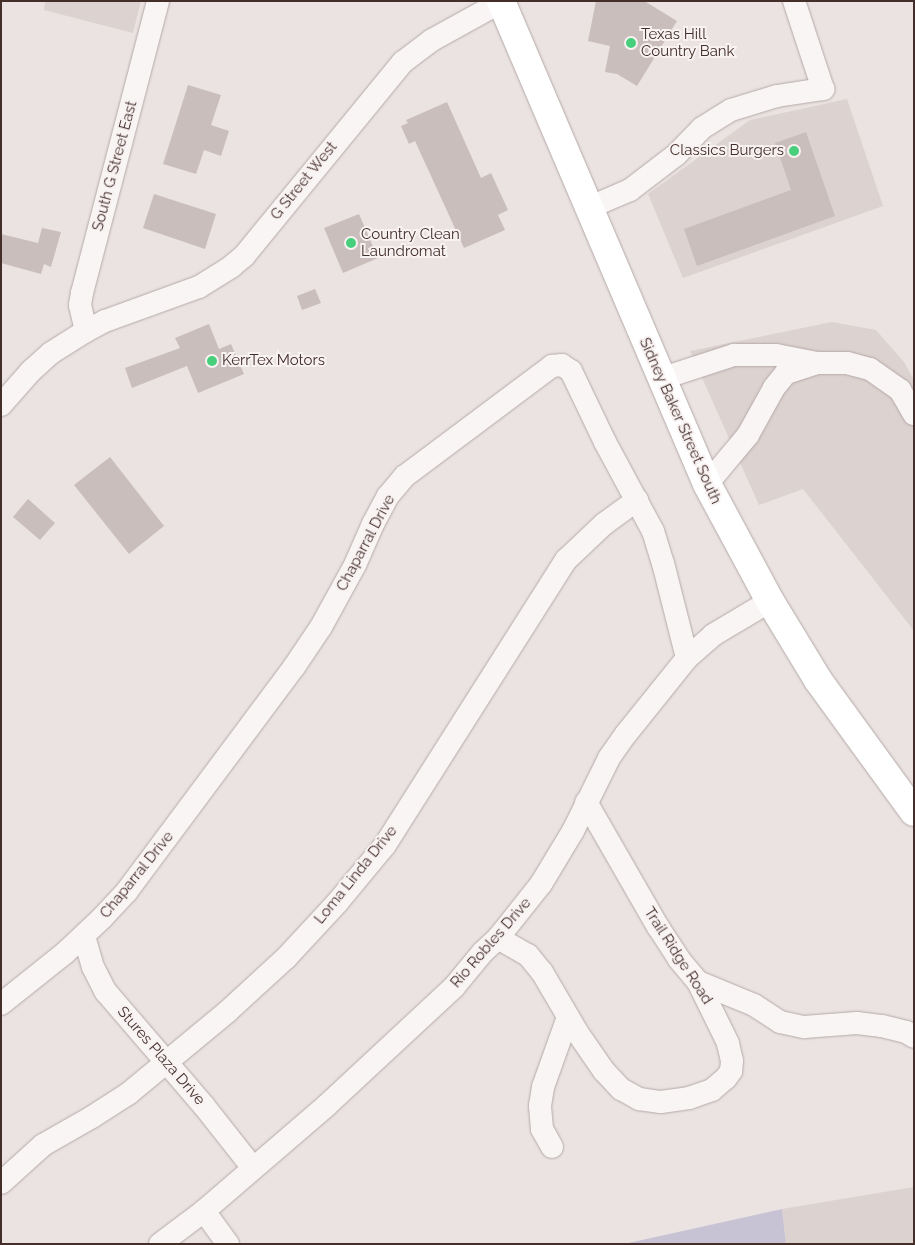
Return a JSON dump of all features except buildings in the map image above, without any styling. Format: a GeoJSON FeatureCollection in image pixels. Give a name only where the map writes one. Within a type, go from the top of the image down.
{"type":"FeatureCollection","features":[{"type":"Feature","properties":{"kind":"main road","name":"Sidney Baker Street South"},"geometry":{"type":"LineString","coordinates":[[502,2],[660,378],[707,484],[770,601],[818,680],[914,812]]}},
{"type":"Feature","properties":{"kind":"street","name":"South G Street East"},"geometry":{"type":"LineString","coordinates":[[86,331],[80,304],[82,293],[158,1]]}},
{"type":"Feature","properties":{"kind":"street"},"geometry":{"type":"LineString","coordinates":[[588,208],[630,190],[676,155],[702,128],[731,110],[777,96],[823,89],[794,1]]}},
{"type":"Feature","properties":{"kind":"street","name":"G Street West"},"geometry":{"type":"LineString","coordinates":[[1,404],[31,371],[51,353],[86,331],[105,321],[199,286],[232,266],[244,256],[403,62],[432,40],[502,2]]}},
{"type":"Feature","properties":{"kind":"street"},"geometry":{"type":"LineString","coordinates":[[660,378],[734,355],[776,355],[817,363],[847,363],[870,370],[900,390],[914,414]]}},
{"type":"Feature","properties":{"kind":"street"},"geometry":{"type":"LineString","coordinates":[[707,484],[748,434],[774,388],[786,373],[817,363]]}},
{"type":"Feature","properties":{"kind":"street","name":"Chaparral Drive"},"geometry":{"type":"LineString","coordinates":[[1,1004],[84,936],[127,891],[294,668],[321,627],[356,565],[373,524],[388,496],[412,471],[552,366],[562,365],[571,370],[605,442],[653,530],[686,658]]}},
{"type":"Feature","properties":{"kind":"street","name":"Loma Linda Drive"},"geometry":{"type":"LineString","coordinates":[[1,1182],[43,1144],[92,1117],[128,1094],[227,1012],[286,958],[385,845],[566,560],[604,524],[637,500]]}},
{"type":"Feature","properties":{"kind":"street","name":"Rio Robles Drive"},"geometry":{"type":"LineString","coordinates":[[160,1244],[204,1211],[361,1074],[454,986],[483,952],[498,938],[554,864],[609,758],[686,658],[713,635],[770,601]]}},
{"type":"Feature","properties":{"kind":"street","name":"Trail Ridge Road"},"geometry":{"type":"LineString","coordinates":[[498,938],[520,948],[528,955],[542,972],[568,1018],[604,1071],[621,1088],[639,1099],[661,1102],[689,1098],[712,1090],[731,1071],[732,1061],[728,1043],[698,982],[679,959],[658,927],[586,802]]}},
{"type":"Feature","properties":{"kind":"street","name":"Stures Plaza Drive"},"geometry":{"type":"LineString","coordinates":[[84,936],[93,968],[106,992],[253,1168]]}},
{"type":"Feature","properties":{"kind":"street"},"geometry":{"type":"LineString","coordinates":[[698,982],[754,1006],[780,1022],[804,1027],[857,1023],[882,1026],[906,1032],[914,1037]]}},
{"type":"Feature","properties":{"kind":"street"},"geometry":{"type":"LineString","coordinates":[[552,1147],[542,1129],[540,1106],[543,1087],[568,1018]]}},
{"type":"Feature","properties":{"kind":"street"},"geometry":{"type":"LineString","coordinates":[[204,1211],[228,1244]]}},
{"type":"Feature","properties":{"kind":"shaded area"},"geometry":{"type":"Polygon","coordinates":[[[45,1],[141,1],[133,33],[44,10],[45,1]]]}},
{"type":"Feature","properties":{"kind":"shaded area"},"geometry":{"type":"Polygon","coordinates":[[[847,99],[883,206],[683,278],[648,194],[750,120],[847,99]]]}},
{"type":"Feature","properties":{"kind":"shaded area"},"geometry":{"type":"Polygon","coordinates":[[[832,322],[876,330],[904,362],[914,380],[914,631],[803,489],[759,505],[690,351],[832,322]]]}},
{"type":"Feature","properties":{"kind":"shaded area"},"geometry":{"type":"Polygon","coordinates":[[[914,1187],[914,1244],[786,1244],[782,1209],[914,1187]]]}},
{"type":"Feature","properties":{"kind":"shaded area"},"geometry":{"type":"Polygon","coordinates":[[[782,1209],[786,1244],[624,1244],[782,1209]]]}},
{"type":"Feature","properties":{"kind":"place","name":"Texas Hill Country Bank"},"geometry":{"type":"Point","coordinates":[631,43]}},
{"type":"Feature","properties":{"kind":"place","name":"Classics Burgers"},"geometry":{"type":"Point","coordinates":[794,151]}},
{"type":"Feature","properties":{"kind":"place","name":"Country Clean Laundromat"},"geometry":{"type":"Point","coordinates":[351,243]}},
{"type":"Feature","properties":{"kind":"place","name":"KerrTex Motors"},"geometry":{"type":"Point","coordinates":[212,361]}}]}
